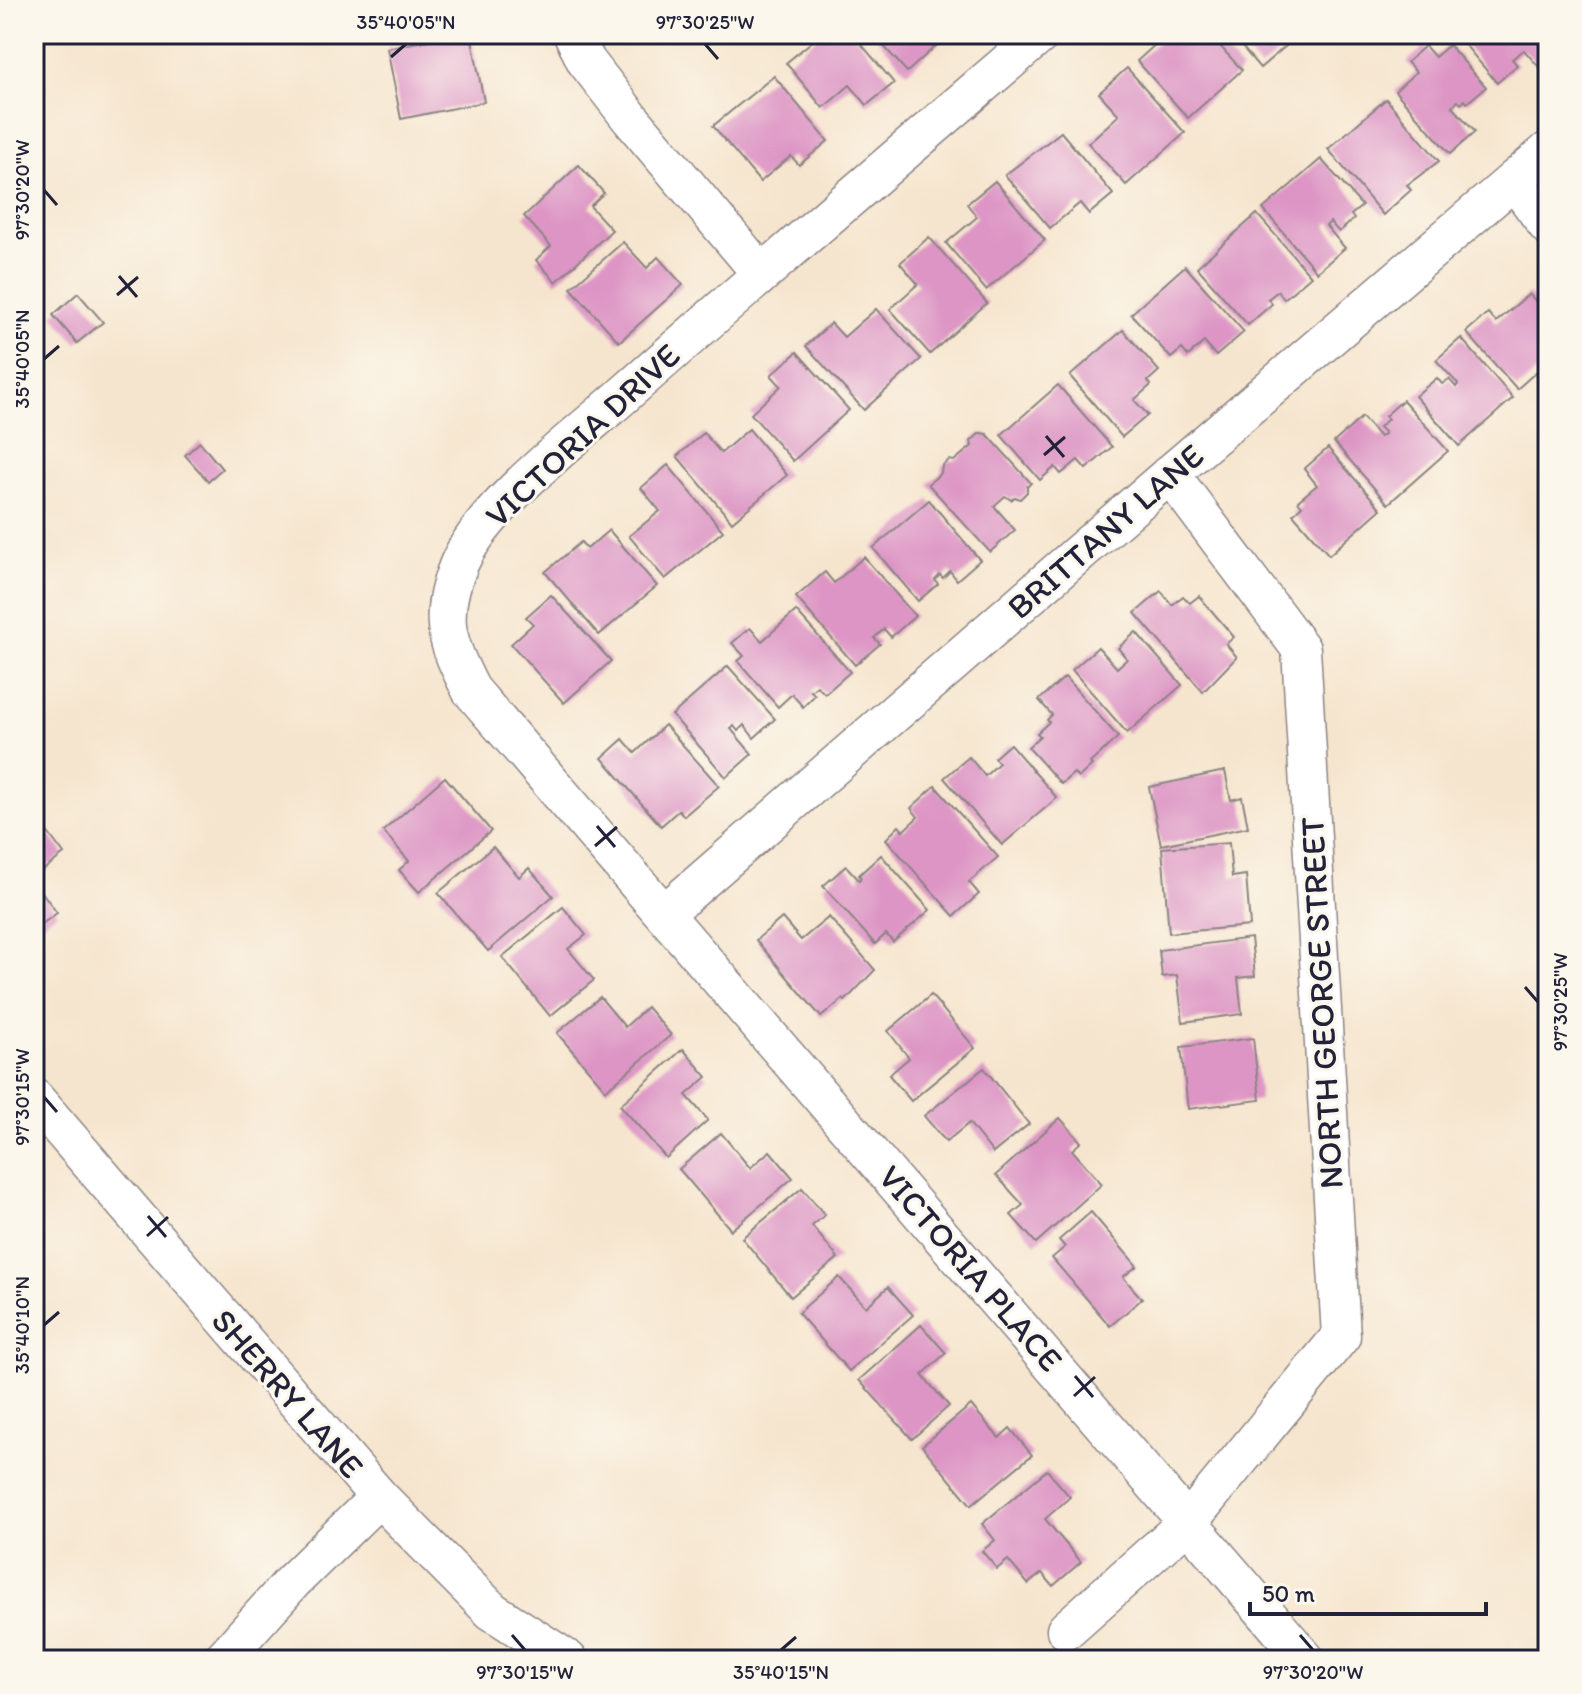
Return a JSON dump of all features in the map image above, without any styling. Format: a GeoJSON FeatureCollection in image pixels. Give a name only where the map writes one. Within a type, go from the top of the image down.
{"type":"FeatureCollection","features":[{"type":"Feature","properties":{"kind":"street"},"geometry":{"type":"LineString","coordinates":[[573,34],[586,61],[631,119],[761,273]]}},
{"type":"Feature","properties":{"kind":"street","name":"VICTORIA DRIVE"},"geometry":{"type":"LineString","coordinates":[[665,913],[471,690],[450,650],[445,615],[459,564],[477,529],[538,471],[761,273],[1041,34]]}},
{"type":"Feature","properties":{"kind":"street","name":"BRITTANY LANE"},"geometry":{"type":"LineString","coordinates":[[665,913],[1170,474],[1548,151]]}},
{"type":"Feature","properties":{"kind":"street"},"geometry":{"type":"LineString","coordinates":[[1514,180],[1548,226]]}},
{"type":"Feature","properties":{"kind":"street","name":"NORTH GEORGE STREET"},"geometry":{"type":"LineString","coordinates":[[1066,1630],[1189,1521],[1341,1336],[1301,649],[1170,474]]}},
{"type":"Feature","properties":{"kind":"street","name":"VICTORIA PLACE"},"geometry":{"type":"LineString","coordinates":[[665,913],[1306,1660]]}},
{"type":"Feature","properties":{"kind":"street","name":"SHERRY LANE"},"geometry":{"type":"LineString","coordinates":[[34,1098],[379,1497],[492,1611],[568,1660]]}},
{"type":"Feature","properties":{"kind":"street"},"geometry":{"type":"LineString","coordinates":[[222,1660],[292,1582],[379,1497]]}},
{"type":"Feature","properties":{"kind":"building"},"geometry":{"type":"Polygon","coordinates":[[[471,34],[484,102],[401,119],[387,48],[471,34]]]}},
{"type":"Feature","properties":{"kind":"building"},"geometry":{"type":"Polygon","coordinates":[[[821,34],[853,34],[894,83],[867,105],[850,85],[823,108],[786,63],[821,34]]]}},
{"type":"Feature","properties":{"kind":"building"},"geometry":{"type":"Polygon","coordinates":[[[873,34],[949,34],[907,72],[873,34]]]}},
{"type":"Feature","properties":{"kind":"building"},"geometry":{"type":"Polygon","coordinates":[[[1167,34],[1209,34],[1242,70],[1188,118],[1137,61],[1167,34]]]}},
{"type":"Feature","properties":{"kind":"building"},"geometry":{"type":"Polygon","coordinates":[[[1231,34],[1300,34],[1260,68],[1231,34]]]}},
{"type":"Feature","properties":{"kind":"building"},"geometry":{"type":"Polygon","coordinates":[[[1456,34],[1548,34],[1548,72],[1545,74],[1524,50],[1512,59],[1517,65],[1497,83],[1456,34]]]}},
{"type":"Feature","properties":{"kind":"building"},"geometry":{"type":"Polygon","coordinates":[[[1449,45],[1486,87],[1467,103],[1465,100],[1461,104],[1458,101],[1452,106],[1475,132],[1450,154],[1395,91],[1416,72],[1407,62],[1425,46],[1435,57],[1449,45]]]}},
{"type":"Feature","properties":{"kind":"building"},"geometry":{"type":"Polygon","coordinates":[[[1127,68],[1185,133],[1126,185],[1088,143],[1119,115],[1099,93],[1127,68]]]}},
{"type":"Feature","properties":{"kind":"building"},"geometry":{"type":"Polygon","coordinates":[[[774,76],[828,141],[799,165],[791,156],[760,182],[713,126],[774,76]]]}},
{"type":"Feature","properties":{"kind":"building"},"geometry":{"type":"Polygon","coordinates":[[[1386,99],[1439,161],[1407,185],[1411,190],[1383,215],[1328,149],[1386,99]]]}},
{"type":"Feature","properties":{"kind":"building"},"geometry":{"type":"Polygon","coordinates":[[[1061,132],[1113,194],[1089,214],[1080,203],[1050,228],[1005,175],[1061,132]]]}},
{"type":"Feature","properties":{"kind":"building"},"geometry":{"type":"Polygon","coordinates":[[[1321,159],[1362,206],[1351,215],[1354,219],[1339,232],[1330,222],[1326,226],[1345,248],[1317,272],[1263,209],[1321,159]]]}},
{"type":"Feature","properties":{"kind":"building"},"geometry":{"type":"Polygon","coordinates":[[[579,165],[604,193],[590,206],[612,230],[556,282],[536,260],[551,246],[524,216],[579,165]]]}},
{"type":"Feature","properties":{"kind":"building"},"geometry":{"type":"Polygon","coordinates":[[[995,181],[1045,240],[986,290],[946,243],[977,217],[967,204],[995,181]]]}},
{"type":"Feature","properties":{"kind":"building"},"geometry":{"type":"Polygon","coordinates":[[[1257,214],[1311,276],[1284,299],[1278,291],[1268,299],[1272,304],[1248,325],[1197,267],[1257,214]]]}},
{"type":"Feature","properties":{"kind":"building"},"geometry":{"type":"Polygon","coordinates":[[[929,237],[987,303],[930,354],[890,309],[918,284],[900,263],[929,237]]]}},
{"type":"Feature","properties":{"kind":"building"},"geometry":{"type":"Polygon","coordinates":[[[623,242],[647,268],[658,257],[683,285],[619,342],[571,288],[623,242]]]}},
{"type":"Feature","properties":{"kind":"building"},"geometry":{"type":"Polygon","coordinates":[[[1185,266],[1244,332],[1216,356],[1204,342],[1188,356],[1182,349],[1171,358],[1131,314],[1185,266]]]}},
{"type":"Feature","properties":{"kind":"building"},"geometry":{"type":"Polygon","coordinates":[[[78,293],[103,322],[77,343],[53,315],[78,293]]]}},
{"type":"Feature","properties":{"kind":"building"},"geometry":{"type":"Polygon","coordinates":[[[1529,294],[1548,315],[1548,386],[1536,372],[1517,389],[1466,332],[1488,313],[1496,322],[1529,294]]]}},
{"type":"Feature","properties":{"kind":"building"},"geometry":{"type":"Polygon","coordinates":[[[876,309],[921,359],[864,410],[806,346],[831,323],[844,337],[876,309]]]}},
{"type":"Feature","properties":{"kind":"building"},"geometry":{"type":"Polygon","coordinates":[[[1123,330],[1159,371],[1148,381],[1151,385],[1134,400],[1148,415],[1122,437],[1070,376],[1123,330]]]}},
{"type":"Feature","properties":{"kind":"building"},"geometry":{"type":"Polygon","coordinates":[[[1461,338],[1513,398],[1459,446],[1415,396],[1437,378],[1442,384],[1449,379],[1456,387],[1458,384],[1436,360],[1461,338]]]}},
{"type":"Feature","properties":{"kind":"building"},"geometry":{"type":"Polygon","coordinates":[[[797,352],[849,410],[793,461],[751,414],[781,386],[771,375],[797,352]]]}},
{"type":"Feature","properties":{"kind":"building"},"geometry":{"type":"Polygon","coordinates":[[[1058,385],[1112,447],[1086,469],[1078,460],[1061,474],[1055,467],[1040,480],[1001,435],[1058,385]]]}},
{"type":"Feature","properties":{"kind":"building"},"geometry":{"type":"Polygon","coordinates":[[[1403,400],[1448,451],[1388,504],[1334,442],[1362,417],[1380,437],[1385,433],[1379,427],[1388,419],[1385,416],[1403,400]]]}},
{"type":"Feature","properties":{"kind":"building"},"geometry":{"type":"Polygon","coordinates":[[[749,429],[787,475],[732,522],[677,456],[704,433],[721,453],[749,429]]]}},
{"type":"Feature","properties":{"kind":"building"},"geometry":{"type":"Polygon","coordinates":[[[980,433],[987,434],[1031,483],[1020,499],[1015,497],[1011,500],[1005,496],[994,506],[1015,530],[990,552],[928,484],[941,473],[942,466],[949,460],[954,461],[972,446],[971,441],[980,433]]]}},
{"type":"Feature","properties":{"kind":"building"},"geometry":{"type":"Polygon","coordinates":[[[200,442],[222,469],[208,481],[185,455],[200,442]]]}},
{"type":"Feature","properties":{"kind":"building"},"geometry":{"type":"Polygon","coordinates":[[[1328,448],[1381,509],[1329,555],[1293,514],[1302,506],[1298,501],[1317,485],[1304,469],[1328,448]]]}},
{"type":"Feature","properties":{"kind":"building"},"geometry":{"type":"Polygon","coordinates":[[[668,465],[723,531],[665,579],[629,536],[660,511],[641,488],[668,465]]]}},
{"type":"Feature","properties":{"kind":"building"},"geometry":{"type":"Polygon","coordinates":[[[929,500],[980,560],[957,580],[950,571],[943,578],[940,575],[935,580],[938,584],[918,601],[873,548],[929,500]]]}},
{"type":"Feature","properties":{"kind":"building"},"geometry":{"type":"Polygon","coordinates":[[[609,530],[657,586],[599,635],[545,572],[581,542],[587,549],[609,530]]]}},
{"type":"Feature","properties":{"kind":"building"},"geometry":{"type":"Polygon","coordinates":[[[864,557],[915,616],[891,637],[884,629],[874,638],[880,644],[855,665],[796,597],[825,572],[834,583],[864,557]]]}},
{"type":"Feature","properties":{"kind":"building"},"geometry":{"type":"Polygon","coordinates":[[[1161,591],[1172,605],[1183,596],[1190,603],[1199,596],[1234,637],[1226,644],[1237,657],[1203,692],[1135,613],[1161,591]]]}},
{"type":"Feature","properties":{"kind":"building"},"geometry":{"type":"Polygon","coordinates":[[[551,595],[611,661],[564,703],[511,644],[533,624],[526,617],[551,595]]]}},
{"type":"Feature","properties":{"kind":"building"},"geometry":{"type":"Polygon","coordinates":[[[796,611],[850,672],[825,694],[817,686],[811,691],[815,695],[803,707],[792,694],[778,707],[738,661],[744,656],[732,643],[750,628],[762,641],[796,611]]]}},
{"type":"Feature","properties":{"kind":"building"},"geometry":{"type":"Polygon","coordinates":[[[1136,632],[1182,685],[1127,733],[1072,670],[1098,647],[1117,668],[1127,659],[1118,648],[1136,632]]]}},
{"type":"Feature","properties":{"kind":"building"},"geometry":{"type":"Polygon","coordinates":[[[728,666],[775,719],[754,738],[744,725],[738,731],[734,726],[731,729],[752,754],[726,777],[672,715],[728,666]]]}},
{"type":"Feature","properties":{"kind":"building"},"geometry":{"type":"Polygon","coordinates":[[[1065,677],[1118,737],[1078,778],[1074,773],[1061,784],[1028,747],[1040,736],[1037,733],[1052,715],[1039,700],[1065,677]]]}},
{"type":"Feature","properties":{"kind":"building"},"geometry":{"type":"Polygon","coordinates":[[[665,725],[719,786],[684,816],[679,810],[661,826],[602,758],[623,739],[635,753],[665,725]]]}},
{"type":"Feature","properties":{"kind":"building"},"geometry":{"type":"Polygon","coordinates":[[[1010,744],[1057,798],[1002,845],[944,778],[969,757],[985,776],[999,763],[994,758],[1010,744]]]}},
{"type":"Feature","properties":{"kind":"building"},"geometry":{"type":"Polygon","coordinates":[[[1225,771],[1231,800],[1242,797],[1248,827],[1161,845],[1149,787],[1225,771]]]}},
{"type":"Feature","properties":{"kind":"building"},"geometry":{"type":"Polygon","coordinates":[[[445,777],[491,831],[419,892],[399,870],[409,861],[383,831],[445,777]]]}},
{"type":"Feature","properties":{"kind":"building"},"geometry":{"type":"Polygon","coordinates":[[[935,786],[998,857],[969,882],[979,894],[954,916],[886,839],[899,826],[903,831],[918,817],[911,808],[935,786]]]}},
{"type":"Feature","properties":{"kind":"building"},"geometry":{"type":"Polygon","coordinates":[[[34,814],[64,854],[34,877],[34,814]]]}},
{"type":"Feature","properties":{"kind":"building"},"geometry":{"type":"Polygon","coordinates":[[[1229,843],[1232,877],[1246,875],[1250,926],[1169,933],[1162,848],[1229,843]]]}},
{"type":"Feature","properties":{"kind":"building"},"geometry":{"type":"Polygon","coordinates":[[[493,847],[519,877],[529,868],[553,896],[488,951],[438,893],[493,847]]]}},
{"type":"Feature","properties":{"kind":"building"},"geometry":{"type":"Polygon","coordinates":[[[881,855],[930,910],[893,942],[886,934],[875,944],[823,886],[846,866],[859,880],[859,875],[881,855]]]}},
{"type":"Feature","properties":{"kind":"building"},"geometry":{"type":"Polygon","coordinates":[[[34,881],[57,913],[36,928],[34,925],[34,881]]]}},
{"type":"Feature","properties":{"kind":"building"},"geometry":{"type":"Polygon","coordinates":[[[563,907],[586,935],[568,949],[594,980],[550,1016],[502,957],[563,907]]]}},
{"type":"Feature","properties":{"kind":"building"},"geometry":{"type":"Polygon","coordinates":[[[829,917],[875,970],[845,1001],[843,999],[821,1017],[756,940],[782,918],[801,940],[829,917]]]}},
{"type":"Feature","properties":{"kind":"building"},"geometry":{"type":"Polygon","coordinates":[[[1251,938],[1255,976],[1238,978],[1242,1014],[1183,1022],[1177,975],[1162,977],[1159,950],[1251,938]]]}},
{"type":"Feature","properties":{"kind":"building"},"geometry":{"type":"Polygon","coordinates":[[[931,995],[975,1048],[911,1101],[889,1075],[909,1058],[888,1031],[931,995]]]}},
{"type":"Feature","properties":{"kind":"building"},"geometry":{"type":"Polygon","coordinates":[[[600,997],[625,1027],[647,1007],[671,1035],[606,1090],[557,1033],[600,997]]]}},
{"type":"Feature","properties":{"kind":"building"},"geometry":{"type":"Polygon","coordinates":[[[1253,1038],[1260,1100],[1188,1109],[1181,1047],[1253,1038]]]}},
{"type":"Feature","properties":{"kind":"building"},"geometry":{"type":"Polygon","coordinates":[[[683,1049],[707,1077],[686,1095],[708,1120],[666,1158],[620,1105],[683,1049]]]}},
{"type":"Feature","properties":{"kind":"building"},"geometry":{"type":"Polygon","coordinates":[[[984,1068],[1029,1124],[993,1153],[969,1123],[946,1142],[924,1116],[984,1068]]]}},
{"type":"Feature","properties":{"kind":"building"},"geometry":{"type":"Polygon","coordinates":[[[1060,1118],[1081,1142],[1072,1150],[1102,1184],[1036,1243],[1011,1215],[1023,1205],[996,1175],[1060,1118]]]}},
{"type":"Feature","properties":{"kind":"building"},"geometry":{"type":"Polygon","coordinates":[[[721,1133],[750,1168],[770,1151],[793,1178],[731,1230],[679,1169],[721,1133]]]}},
{"type":"Feature","properties":{"kind":"building"},"geometry":{"type":"Polygon","coordinates":[[[802,1188],[825,1215],[812,1226],[838,1258],[791,1297],[742,1238],[802,1188]]]}},
{"type":"Feature","properties":{"kind":"building"},"geometry":{"type":"Polygon","coordinates":[[[1091,1212],[1137,1266],[1123,1277],[1142,1299],[1110,1326],[1052,1258],[1065,1247],[1059,1240],[1091,1212]]]}},
{"type":"Feature","properties":{"kind":"building"},"geometry":{"type":"Polygon","coordinates":[[[839,1277],[866,1307],[888,1287],[913,1315],[849,1371],[798,1313],[839,1277]]]}},
{"type":"Feature","properties":{"kind":"building"},"geometry":{"type":"Polygon","coordinates":[[[921,1325],[946,1353],[922,1375],[949,1406],[912,1439],[859,1380],[921,1325]]]}},
{"type":"Feature","properties":{"kind":"building"},"geometry":{"type":"Polygon","coordinates":[[[971,1405],[999,1438],[1010,1428],[1032,1455],[971,1505],[922,1446],[971,1405]]]}},
{"type":"Feature","properties":{"kind":"building"},"geometry":{"type":"Polygon","coordinates":[[[1047,1470],[1070,1497],[1045,1519],[1081,1562],[1053,1586],[1042,1573],[1028,1584],[1008,1560],[997,1569],[982,1551],[995,1540],[982,1524],[1047,1470]]]}}]}
